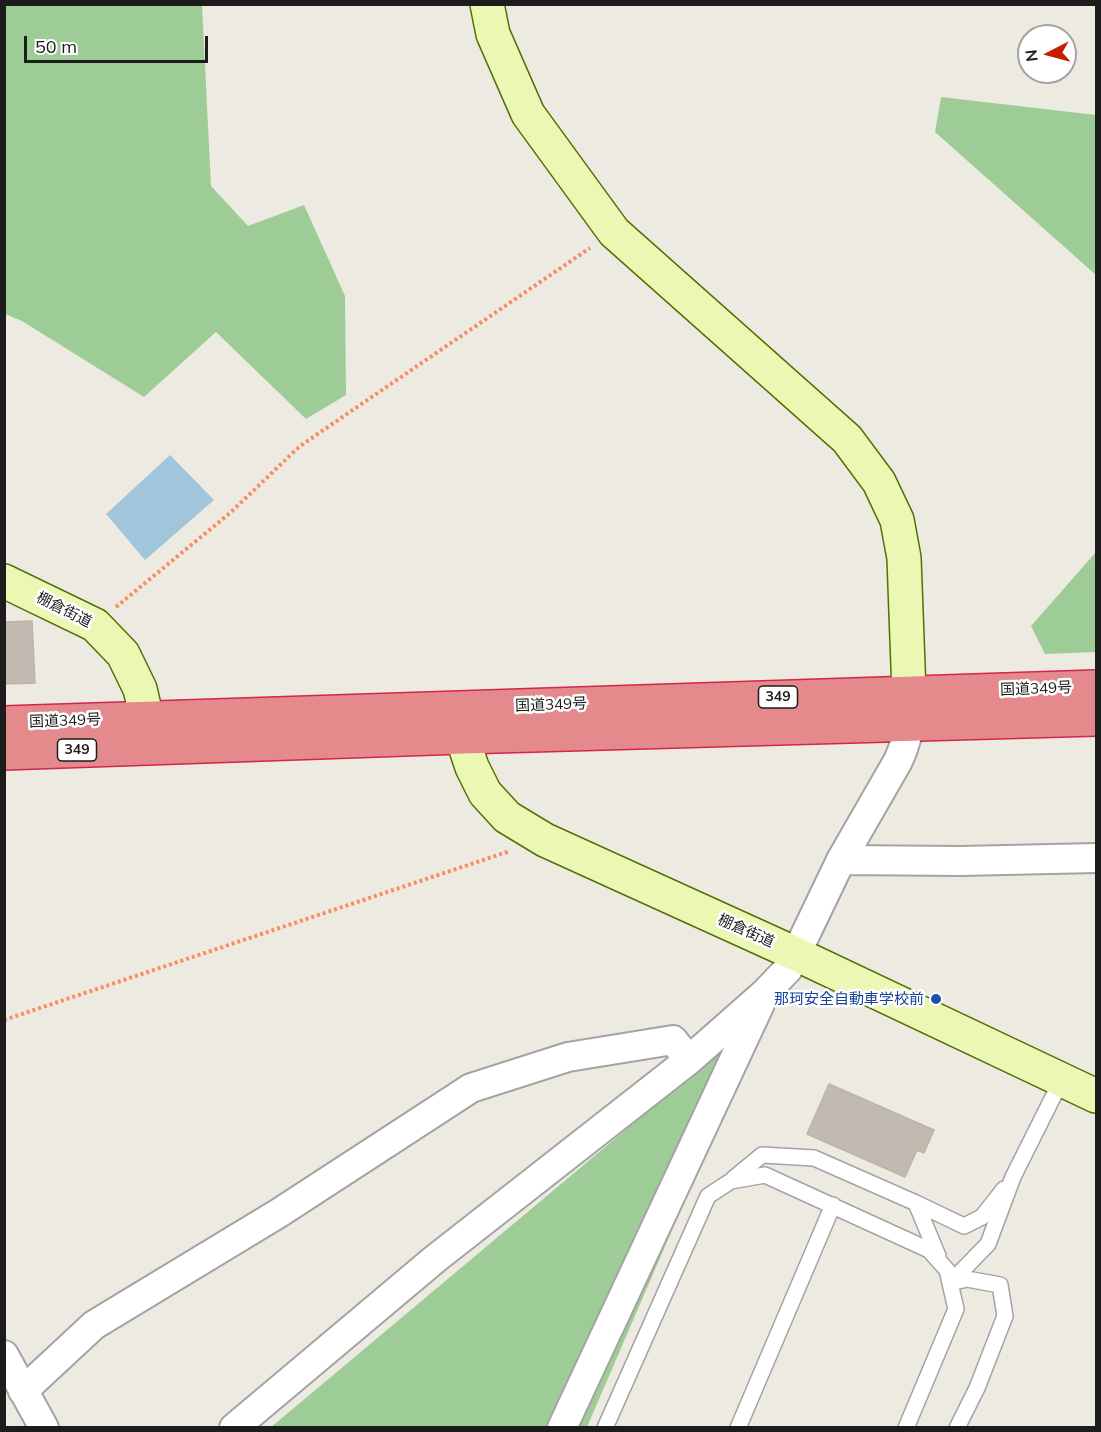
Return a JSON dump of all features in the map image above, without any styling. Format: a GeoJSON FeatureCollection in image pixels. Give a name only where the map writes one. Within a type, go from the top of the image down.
{"type":"FeatureCollection","features":[{"type":"Feature","properties":{"kind":"highway","name":"国道349号"},"geometry":{"type":"LineString","coordinates":[[909,709],[1096,687]]}},
{"type":"Feature","properties":{"kind":"highway","name":"国道349号"},"geometry":{"type":"LineString","coordinates":[[4,753],[148,734],[909,709],[1096,719]]}},
{"type":"Feature","properties":{"kind":"highway","name":"国道349号"},"geometry":{"type":"LineString","coordinates":[[4,723],[148,734]]}},
{"type":"Feature","properties":{"kind":"street"},"geometry":{"type":"LineString","coordinates":[[234,1428],[435,1259],[689,1060],[765,993],[788,969],[841,860],[906,744],[909,709],[904,558],[897,520],[879,482],[847,439],[614,232],[528,114],[493,34],[487,4]]}},
{"type":"Feature","properties":{"kind":"street","name":"棚倉街道"},"geometry":{"type":"LineString","coordinates":[[4,580],[95,625],[123,654],[140,689],[148,734]]}},
{"type":"Feature","properties":{"kind":"street","name":"棚倉街道"},"geometry":{"type":"LineString","coordinates":[[461,723],[472,767],[484,793],[507,817],[544,840],[796,954],[1096,1096]]}},
{"type":"Feature","properties":{"kind":"street"},"geometry":{"type":"LineString","coordinates":[[841,860],[961,861],[1096,858]]}},
{"type":"Feature","properties":{"kind":"street"},"geometry":{"type":"LineString","coordinates":[[562,1428],[765,993]]}},
{"type":"Feature","properties":{"kind":"street"},"geometry":{"type":"LineString","coordinates":[[23,1391],[94,1325],[279,1213],[471,1088],[568,1057],[673,1040],[689,1060]]}},
{"type":"Feature","properties":{"kind":"street"},"geometry":{"type":"LineString","coordinates":[[4,1355],[44,1428]]}},
{"type":"Feature","properties":{"kind":"lane"},"geometry":{"type":"LineString","coordinates":[[950,1283],[988,1244],[1013,1177],[1062,1079]]}},
{"type":"Feature","properties":{"kind":"lane"},"geometry":{"type":"LineString","coordinates":[[605,1428],[708,1196],[731,1181],[762,1155],[814,1158],[964,1226],[982,1217],[1013,1177]]}},
{"type":"Feature","properties":{"kind":"lane"},"geometry":{"type":"LineString","coordinates":[[731,1181],[765,1175],[929,1250],[947,1270],[956,1309],[906,1428]]}},
{"type":"Feature","properties":{"kind":"lane"},"geometry":{"type":"LineString","coordinates":[[916,1203],[940,1262]]}},
{"type":"Feature","properties":{"kind":"lane"},"geometry":{"type":"LineString","coordinates":[[738,1428],[833,1205]]}},
{"type":"Feature","properties":{"kind":"lane"},"geometry":{"type":"LineString","coordinates":[[950,1283],[968,1279],[1000,1285],[1005,1316],[957,1428]]}},
{"type":"Feature","properties":{"kind":"path"},"geometry":{"type":"LineString","coordinates":[[95,625],[230,513],[300,446],[614,232]]}},
{"type":"Feature","properties":{"kind":"path"},"geometry":{"type":"LineString","coordinates":[[4,1020],[544,840]]}},
{"type":"Feature","properties":{"kind":"green space"},"geometry":{"type":"Polygon","coordinates":[[[4,5],[202,5],[211,186],[248,226],[304,205],[345,296],[346,395],[306,419],[216,332],[144,397],[22,321],[5,314],[4,5]]]}},
{"type":"Feature","properties":{"kind":"green space"},"geometry":{"type":"Polygon","coordinates":[[[941,97],[1096,115],[1096,275],[935,132],[941,97]]]}},
{"type":"Feature","properties":{"kind":"green space"},"geometry":{"type":"Polygon","coordinates":[[[1096,552],[1096,652],[1045,654],[1031,626],[1096,552]]]}},
{"type":"Feature","properties":{"kind":"green space"},"geometry":{"type":"Polygon","coordinates":[[[728,1044],[751,1047],[587,1427],[270,1428],[728,1044]]]}},
{"type":"Feature","properties":{"kind":"water"},"geometry":{"type":"Polygon","coordinates":[[[170,455],[214,500],[145,560],[106,514],[170,455]]]}},
{"type":"Feature","properties":{"kind":"building"},"geometry":{"type":"Polygon","coordinates":[[[32,621],[35,683],[4,684],[4,622],[32,621]]]}},
{"type":"Feature","properties":{"kind":"building"},"geometry":{"type":"Polygon","coordinates":[[[829,1084],[934,1130],[924,1153],[917,1150],[905,1177],[807,1134],[829,1084]]]}},
{"type":"Feature","properties":{"kind":"place","name":"那珂安全自動車学校前"},"geometry":{"type":"Point","coordinates":[936,999]}}]}
